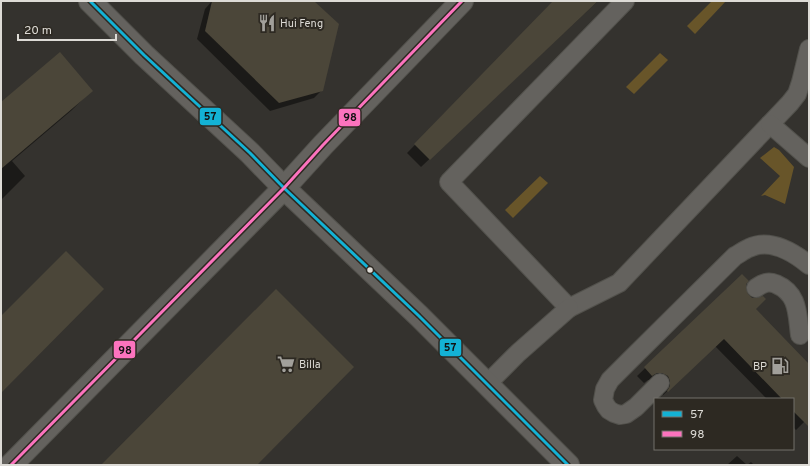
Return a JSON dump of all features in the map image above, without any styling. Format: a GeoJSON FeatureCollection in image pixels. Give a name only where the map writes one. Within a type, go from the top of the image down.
{"type":"FeatureCollection","features":[{"type":"Feature","properties":{"kind":"street"},"geometry":{"type":"LineString","coordinates":[[90,1],[144,56],[250,153],[284,188],[419,316],[568,465]]}},
{"type":"Feature","properties":{"kind":"street"},"geometry":{"type":"LineString","coordinates":[[11,465],[284,188],[323,145],[462,1]]}},
{"type":"Feature","properties":{"kind":"lane"},"geometry":{"type":"LineString","coordinates":[[569,308],[449,182],[625,1]]}},
{"type":"Feature","properties":{"kind":"lane"},"geometry":{"type":"LineString","coordinates":[[487,384],[518,353],[569,308],[619,283],[797,94],[809,49]]}},
{"type":"Feature","properties":{"kind":"lane"},"geometry":{"type":"LineString","coordinates":[[770,124],[809,158]]}},
{"type":"Feature","properties":{"kind":"lane"},"geometry":{"type":"LineString","coordinates":[[660,383],[636,407],[626,414],[620,415],[609,410],[603,400],[605,389],[610,380],[735,256],[749,248],[764,244],[782,248],[802,259],[809,265]]}},
{"type":"Feature","properties":{"kind":"lane"},"geometry":{"type":"LineString","coordinates":[[756,288],[761,284],[774,283],[784,288],[791,294],[796,304],[800,335]]}},
{"type":"Feature","properties":{"kind":"shaded area"},"geometry":{"type":"Polygon","coordinates":[[[712,1],[726,1],[695,34],[687,26],[712,1]]]}},
{"type":"Feature","properties":{"kind":"shaded area"},"geometry":{"type":"Polygon","coordinates":[[[660,53],[668,60],[634,94],[626,87],[660,53]]]}},
{"type":"Feature","properties":{"kind":"shaded area"},"geometry":{"type":"Polygon","coordinates":[[[774,147],[779,150],[794,167],[785,204],[765,195],[761,196],[780,176],[760,158],[774,147]]]}},
{"type":"Feature","properties":{"kind":"shaded area"},"geometry":{"type":"Polygon","coordinates":[[[540,176],[548,183],[513,218],[505,210],[540,176]]]}},
{"type":"Feature","properties":{"kind":"building"},"geometry":{"type":"Polygon","coordinates":[[[212,1],[314,1],[339,24],[323,91],[279,103],[205,31],[212,1]]]}},
{"type":"Feature","properties":{"kind":"building"},"geometry":{"type":"Polygon","coordinates":[[[553,1],[598,1],[430,160],[414,144],[553,1]]]}},
{"type":"Feature","properties":{"kind":"building"},"geometry":{"type":"Polygon","coordinates":[[[60,52],[93,91],[1,169],[1,102],[60,52]]]}},
{"type":"Feature","properties":{"kind":"building"},"geometry":{"type":"Polygon","coordinates":[[[66,251],[104,289],[1,393],[1,316],[66,251]]]}},
{"type":"Feature","properties":{"kind":"building"},"geometry":{"type":"Polygon","coordinates":[[[742,274],[749,281],[746,284],[748,294],[752,298],[763,296],[766,299],[756,309],[809,364],[809,427],[794,412],[794,398],[781,398],[724,339],[668,392],[670,381],[668,376],[662,373],[657,373],[652,376],[644,367],[742,274]]]}},
{"type":"Feature","properties":{"kind":"building"},"geometry":{"type":"Polygon","coordinates":[[[276,289],[354,367],[257,465],[101,465],[276,289]]]}},
{"type":"Feature","properties":{"kind":"transit line","name":"57"},"geometry":{"type":"LineString","coordinates":[[90,1],[144,55],[250,153],[284,188],[419,316],[568,465]]}},
{"type":"Feature","properties":{"kind":"transit line","name":"98"},"geometry":{"type":"LineString","coordinates":[[11,465],[284,188],[323,145],[462,1]]}},
{"type":"Feature","properties":{"kind":"place","name":"Hui Feng"},"geometry":{"type":"Point","coordinates":[267,23]}},
{"type":"Feature","properties":{"kind":"place","name":"Billa"},"geometry":{"type":"Point","coordinates":[286,364]}},
{"type":"Feature","properties":{"kind":"place","name":"BP"},"geometry":{"type":"Point","coordinates":[780,366]}}]}
